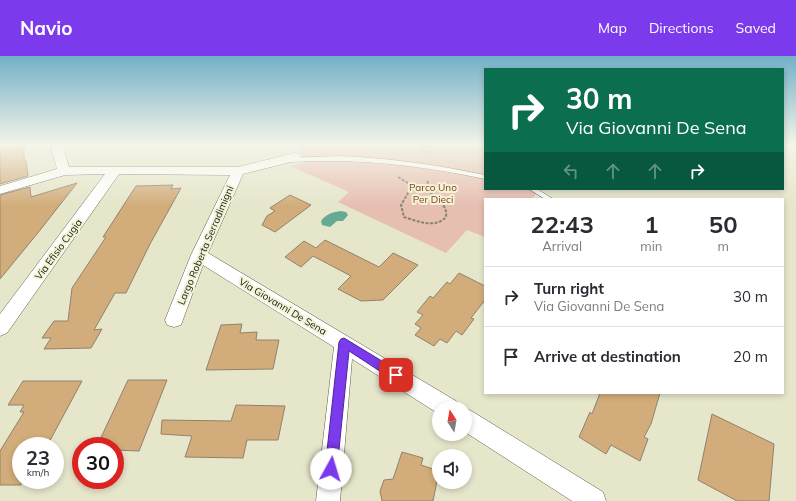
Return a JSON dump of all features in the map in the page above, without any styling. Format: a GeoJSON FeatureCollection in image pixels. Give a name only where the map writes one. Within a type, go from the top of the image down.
{"type":"FeatureCollection","features":[{"type":"Feature","properties":{"kind":"street"},"geometry":{"type":"LineString","coordinates":[[62,165],[64,172]]}},
{"type":"Feature","properties":{"kind":"street"},"geometry":{"type":"LineString","coordinates":[[0,190],[64,172],[115,170],[238,171],[264,165]]}},
{"type":"Feature","properties":{"kind":"street","name":"Via Efisio Cugia"},"geometry":{"type":"LineString","coordinates":[[0,328],[115,170]]}},
{"type":"Feature","properties":{"kind":"street","name":"Largo Roberta Serradimigni"},"geometry":{"type":"LineString","coordinates":[[174,320],[199,255],[238,171]]}},
{"type":"Feature","properties":{"kind":"street","name":"Via Giovanni De Sena"},"geometry":{"type":"LineString","coordinates":[[199,255],[344,342],[437,401]]}},
{"type":"Feature","properties":{"kind":"street"},"geometry":{"type":"LineString","coordinates":[[328,501],[344,342]]}},
{"type":"Feature","properties":{"kind":"street"},"geometry":{"type":"LineString","coordinates":[[472,423],[594,501]]}},
{"type":"Feature","properties":{"kind":"lane"},"geometry":{"type":"LineString","coordinates":[[420,165],[484,177]]}},
{"type":"Feature","properties":{"kind":"lane"},"geometry":{"type":"LineString","coordinates":[[534,190],[548,198]]}},
{"type":"Feature","properties":{"kind":"path"},"geometry":{"type":"LineString","coordinates":[[395,175],[408,182],[411,188],[400,208],[404,217],[431,224],[440,222],[445,218],[447,212],[444,206],[427,190],[428,180],[440,165]]}},
{"type":"Feature","properties":{"kind":"green space","name":"Parco Uno Per Dieci"},"geometry":{"type":"Polygon","coordinates":[[[295,165],[484,165],[484,190],[539,190],[533,198],[484,198],[484,237],[467,230],[446,253],[338,202],[349,192],[290,166],[295,165]]]}},
{"type":"Feature","properties":{"kind":"water"},"geometry":{"type":"Polygon","coordinates":[[[341,211],[346,212],[348,215],[343,221],[337,221],[330,227],[322,225],[321,221],[327,215],[341,211]]]}},
{"type":"Feature","properties":{"kind":"building"},"geometry":{"type":"Polygon","coordinates":[[[0,165],[27,165],[28,176],[0,184],[0,165]]]}},
{"type":"Feature","properties":{"kind":"building"},"geometry":{"type":"Polygon","coordinates":[[[77,183],[0,279],[0,195],[30,187],[31,197],[77,183]]]}},
{"type":"Feature","properties":{"kind":"building"},"geometry":{"type":"Polygon","coordinates":[[[173,185],[171,189],[181,188],[150,244],[126,293],[115,293],[94,330],[102,329],[91,348],[44,349],[51,338],[42,338],[54,321],[68,321],[72,288],[106,237],[103,237],[136,186],[173,185]]]}},
{"type":"Feature","properties":{"kind":"building"},"geometry":{"type":"Polygon","coordinates":[[[290,195],[311,205],[275,232],[262,225],[267,216],[275,211],[270,208],[290,195]]]}},
{"type":"Feature","properties":{"kind":"building"},"geometry":{"type":"Polygon","coordinates":[[[325,240],[379,267],[393,253],[418,265],[383,300],[361,301],[338,289],[351,276],[313,256],[301,267],[285,257],[304,241],[316,248],[325,240]]]}},
{"type":"Feature","properties":{"kind":"building"},"geometry":{"type":"Polygon","coordinates":[[[459,273],[484,286],[484,301],[471,318],[474,319],[462,335],[456,331],[447,343],[440,339],[434,346],[415,335],[421,328],[415,324],[423,315],[417,312],[430,296],[433,298],[447,282],[450,284],[459,273]]]}},
{"type":"Feature","properties":{"kind":"building"},"geometry":{"type":"Polygon","coordinates":[[[242,324],[240,333],[257,332],[256,340],[279,340],[273,369],[206,370],[221,325],[242,324]]]}},
{"type":"Feature","properties":{"kind":"building"},"geometry":{"type":"Polygon","coordinates":[[[128,380],[167,380],[139,451],[124,450],[124,437],[101,437],[128,380]]]}},
{"type":"Feature","properties":{"kind":"building"},"geometry":{"type":"Polygon","coordinates":[[[23,381],[82,381],[52,437],[12,437],[12,485],[0,485],[0,451],[24,412],[20,412],[24,405],[8,405],[23,381]]]}},
{"type":"Feature","properties":{"kind":"building"},"geometry":{"type":"Polygon","coordinates":[[[600,394],[660,394],[651,424],[644,437],[648,439],[640,461],[611,445],[606,454],[579,437],[590,412],[592,414],[600,394]]]}},
{"type":"Feature","properties":{"kind":"building"},"geometry":{"type":"Polygon","coordinates":[[[236,405],[285,406],[278,440],[247,440],[243,458],[185,457],[192,436],[161,434],[162,420],[231,421],[236,405]]]}},
{"type":"Feature","properties":{"kind":"building"},"geometry":{"type":"Polygon","coordinates":[[[712,414],[774,444],[769,501],[737,501],[698,480],[712,414]]]}},
{"type":"Feature","properties":{"kind":"building"},"geometry":{"type":"Polygon","coordinates":[[[402,452],[423,458],[421,465],[432,469],[432,489],[435,489],[433,501],[382,501],[380,491],[384,480],[393,479],[402,452]]]}},
{"type":"Feature","properties":{"kind":"route"},"geometry":{"type":"LineString","coordinates":[[331,469],[344,342],[396,375]]}}]}
